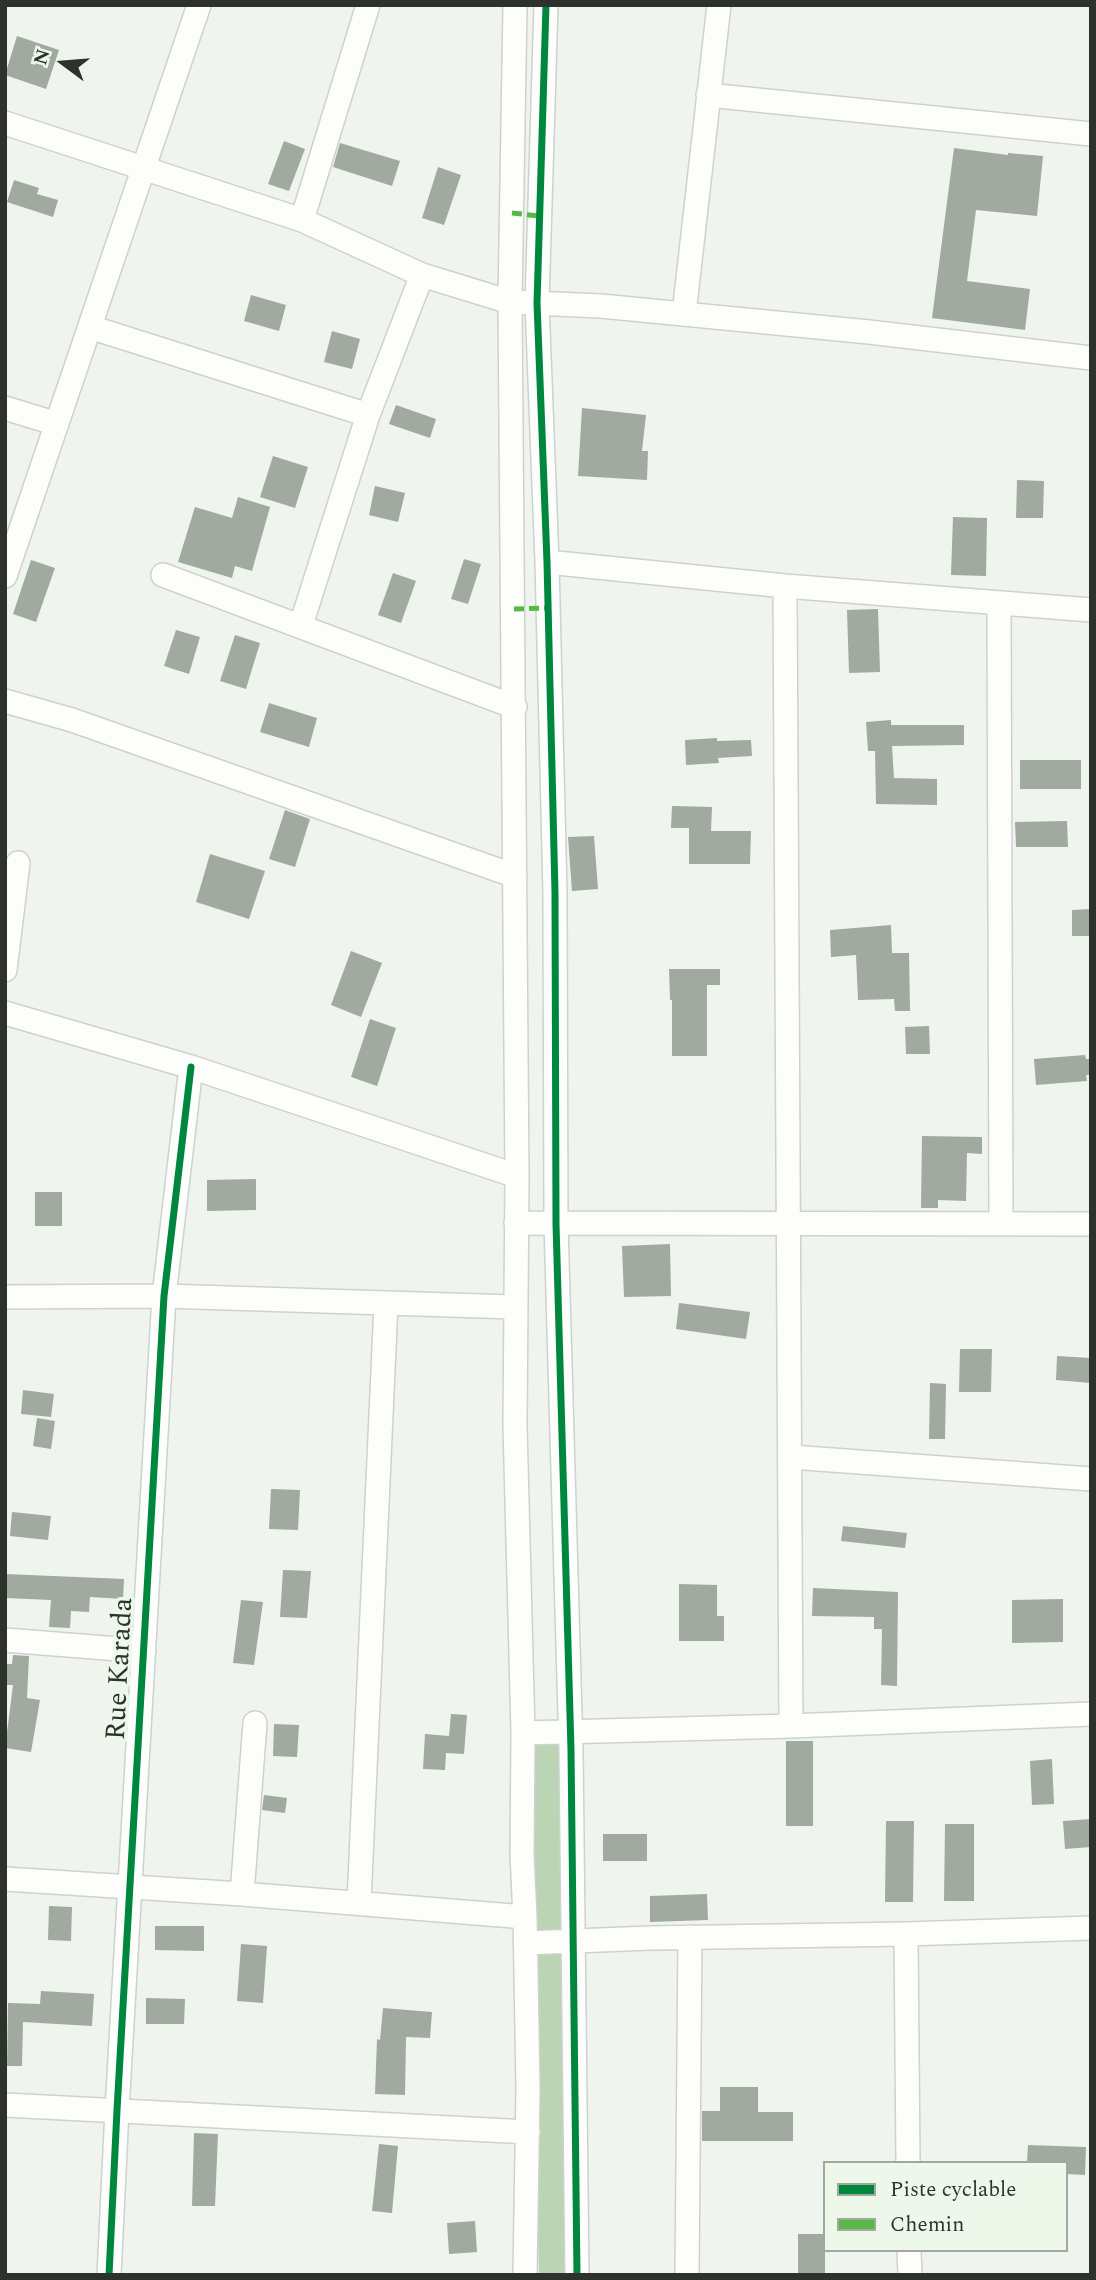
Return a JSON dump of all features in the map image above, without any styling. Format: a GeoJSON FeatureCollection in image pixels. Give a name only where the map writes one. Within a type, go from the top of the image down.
{"type":"FeatureCollection","features":[{"type":"Feature","properties":{"kind":"street"},"geometry":{"type":"LineString","coordinates":[[5,576],[199,5]]}},
{"type":"Feature","properties":{"kind":"street"},"geometry":{"type":"LineString","coordinates":[[302,219],[368,5]]}},
{"type":"Feature","properties":{"kind":"street"},"geometry":{"type":"LineString","coordinates":[[515,5],[510,302],[515,707],[515,1425],[569,1942],[578,2275]]}},
{"type":"Feature","properties":{"kind":"street"},"geometry":{"type":"LineString","coordinates":[[525,2275],[530,1943],[525,1917],[522,1854],[546,1731],[556,1224],[555,893],[537,303],[546,5]]}},
{"type":"Feature","properties":{"kind":"street"},"geometry":{"type":"LineString","coordinates":[[684,314],[719,5]]}},
{"type":"Feature","properties":{"kind":"street"},"geometry":{"type":"LineString","coordinates":[[708,95],[1091,134]]}},
{"type":"Feature","properties":{"kind":"street"},"geometry":{"type":"LineString","coordinates":[[5,123],[302,219],[422,275],[510,302],[601,306],[869,332],[1091,358]]}},
{"type":"Feature","properties":{"kind":"street"},"geometry":{"type":"LineString","coordinates":[[301,625],[368,415],[422,275]]}},
{"type":"Feature","properties":{"kind":"street"},"geometry":{"type":"LineString","coordinates":[[90,327],[368,415]]}},
{"type":"Feature","properties":{"kind":"street"},"geometry":{"type":"LineString","coordinates":[[5,408],[57,424]]}},
{"type":"Feature","properties":{"kind":"street"},"geometry":{"type":"LineString","coordinates":[[547,562],[785,586],[1091,610]]}},
{"type":"Feature","properties":{"kind":"street"},"geometry":{"type":"LineString","coordinates":[[163,575],[515,707]]}},
{"type":"Feature","properties":{"kind":"street"},"geometry":{"type":"LineString","coordinates":[[785,586],[791,1726]]}},
{"type":"Feature","properties":{"kind":"street"},"geometry":{"type":"LineString","coordinates":[[999,604],[1001,1223]]}},
{"type":"Feature","properties":{"kind":"street"},"geometry":{"type":"LineString","coordinates":[[5,701],[72,720],[514,876]]}},
{"type":"Feature","properties":{"kind":"street"},"geometry":{"type":"LineString","coordinates":[[5,970],[18,863]]}},
{"type":"Feature","properties":{"kind":"street"},"geometry":{"type":"LineString","coordinates":[[5,1013],[191,1067],[517,1176]]}},
{"type":"Feature","properties":{"kind":"street","name":"Rue Karada"},"geometry":{"type":"LineString","coordinates":[[110,2275],[164,1296],[191,1067]]}},
{"type":"Feature","properties":{"kind":"street"},"geometry":{"type":"LineString","coordinates":[[516,1223],[1091,1224]]}},
{"type":"Feature","properties":{"kind":"street"},"geometry":{"type":"LineString","coordinates":[[5,1297],[164,1296],[514,1307]]}},
{"type":"Feature","properties":{"kind":"street"},"geometry":{"type":"LineString","coordinates":[[359,1902],[386,1304]]}},
{"type":"Feature","properties":{"kind":"street"},"geometry":{"type":"LineString","coordinates":[[791,1457],[1091,1479]]}},
{"type":"Feature","properties":{"kind":"street"},"geometry":{"type":"LineString","coordinates":[[5,1640],[144,1651]]}},
{"type":"Feature","properties":{"kind":"street"},"geometry":{"type":"LineString","coordinates":[[546,1731],[791,1726],[1091,1714]]}},
{"type":"Feature","properties":{"kind":"street"},"geometry":{"type":"LineString","coordinates":[[242,1894],[255,1723]]}},
{"type":"Feature","properties":{"kind":"street"},"geometry":{"type":"LineString","coordinates":[[5,1879],[359,1902],[525,1917]]}},
{"type":"Feature","properties":{"kind":"street"},"geometry":{"type":"LineString","coordinates":[[530,1943],[1091,1928]]}},
{"type":"Feature","properties":{"kind":"street"},"geometry":{"type":"LineString","coordinates":[[906,1934],[908,2161]]}},
{"type":"Feature","properties":{"kind":"street"},"geometry":{"type":"LineString","coordinates":[[687,2275],[691,1937]]}},
{"type":"Feature","properties":{"kind":"street"},"geometry":{"type":"LineString","coordinates":[[5,2105],[528,2132]]}},
{"type":"Feature","properties":{"kind":"street"},"geometry":{"type":"LineString","coordinates":[[909,2252],[910,2275]]}},
{"type":"Feature","properties":{"kind":"shaded area"},"geometry":{"type":"Polygon","coordinates":[[[546,1735],[560,1745],[565,2275],[539,2275],[535,2126],[534,1746],[546,1735]]]}},
{"type":"Feature","properties":{"kind":"building"},"geometry":{"type":"Polygon","coordinates":[[[17,36],[59,50],[46,89],[5,75],[17,36]]]}},
{"type":"Feature","properties":{"kind":"building"},"geometry":{"type":"Polygon","coordinates":[[[284,141],[305,149],[289,191],[268,184],[284,141]]]}},
{"type":"Feature","properties":{"kind":"building"},"geometry":{"type":"Polygon","coordinates":[[[340,143],[400,161],[392,186],[333,167],[340,143]]]}},
{"type":"Feature","properties":{"kind":"building"},"geometry":{"type":"Polygon","coordinates":[[[954,148],[1008,155],[1043,156],[1037,216],[976,210],[967,281],[1030,289],[1025,330],[932,318],[954,148]]]}},
{"type":"Feature","properties":{"kind":"building"},"geometry":{"type":"Polygon","coordinates":[[[438,167],[461,175],[444,225],[422,218],[438,167]]]}},
{"type":"Feature","properties":{"kind":"building"},"geometry":{"type":"Polygon","coordinates":[[[14,180],[39,188],[37,194],[58,200],[53,217],[7,202],[14,180]]]}},
{"type":"Feature","properties":{"kind":"building"},"geometry":{"type":"Polygon","coordinates":[[[251,295],[286,305],[279,331],[244,321],[251,295]]]}},
{"type":"Feature","properties":{"kind":"building"},"geometry":{"type":"Polygon","coordinates":[[[332,331],[360,339],[352,369],[324,362],[332,331]]]}},
{"type":"Feature","properties":{"kind":"building"},"geometry":{"type":"Polygon","coordinates":[[[396,405],[436,419],[430,438],[389,424],[396,405]]]}},
{"type":"Feature","properties":{"kind":"building"},"geometry":{"type":"Polygon","coordinates":[[[582,408],[646,415],[642,451],[648,451],[647,480],[578,476],[582,408]]]}},
{"type":"Feature","properties":{"kind":"building"},"geometry":{"type":"Polygon","coordinates":[[[273,456],[308,467],[295,508],[260,497],[273,456]]]}},
{"type":"Feature","properties":{"kind":"building"},"geometry":{"type":"Polygon","coordinates":[[[1017,480],[1044,481],[1043,518],[1016,518],[1017,480]]]}},
{"type":"Feature","properties":{"kind":"building"},"geometry":{"type":"Polygon","coordinates":[[[375,486],[405,493],[398,522],[369,515],[375,486]]]}},
{"type":"Feature","properties":{"kind":"building"},"geometry":{"type":"Polygon","coordinates":[[[238,497],[270,507],[252,571],[235,566],[232,578],[178,562],[195,507],[232,518],[238,497]]]}},
{"type":"Feature","properties":{"kind":"building"},"geometry":{"type":"Polygon","coordinates":[[[953,517],[987,518],[986,576],[951,575],[953,517]]]}},
{"type":"Feature","properties":{"kind":"building"},"geometry":{"type":"Polygon","coordinates":[[[464,559],[481,564],[468,604],[451,599],[464,559]]]}},
{"type":"Feature","properties":{"kind":"building"},"geometry":{"type":"Polygon","coordinates":[[[31,560],[55,568],[36,622],[13,614],[31,560]]]}},
{"type":"Feature","properties":{"kind":"building"},"geometry":{"type":"Polygon","coordinates":[[[393,573],[416,581],[401,623],[378,615],[393,573]]]}},
{"type":"Feature","properties":{"kind":"building"},"geometry":{"type":"Polygon","coordinates":[[[878,609],[880,672],[849,673],[847,610],[878,609]]]}},
{"type":"Feature","properties":{"kind":"building"},"geometry":{"type":"Polygon","coordinates":[[[176,630],[200,637],[189,674],[164,666],[176,630]]]}},
{"type":"Feature","properties":{"kind":"building"},"geometry":{"type":"Polygon","coordinates":[[[235,635],[260,643],[246,689],[220,681],[235,635]]]}},
{"type":"Feature","properties":{"kind":"building"},"geometry":{"type":"Polygon","coordinates":[[[269,703],[317,718],[309,747],[260,732],[269,703]]]}},
{"type":"Feature","properties":{"kind":"building"},"geometry":{"type":"Polygon","coordinates":[[[891,720],[891,725],[964,725],[964,745],[892,746],[894,778],[937,779],[937,805],[876,804],[875,751],[868,751],[866,722],[891,720]]]}},
{"type":"Feature","properties":{"kind":"building"},"geometry":{"type":"Polygon","coordinates":[[[717,738],[717,741],[751,740],[752,756],[718,758],[719,763],[686,765],[685,740],[717,738]]]}},
{"type":"Feature","properties":{"kind":"building"},"geometry":{"type":"Polygon","coordinates":[[[1020,760],[1081,760],[1081,789],[1020,789],[1020,760]]]}},
{"type":"Feature","properties":{"kind":"building"},"geometry":{"type":"Polygon","coordinates":[[[672,806],[712,807],[711,831],[751,831],[750,864],[689,864],[689,828],[671,828],[672,806]]]}},
{"type":"Feature","properties":{"kind":"building"},"geometry":{"type":"Polygon","coordinates":[[[285,810],[310,819],[295,867],[269,859],[285,810]]]}},
{"type":"Feature","properties":{"kind":"building"},"geometry":{"type":"Polygon","coordinates":[[[1067,821],[1068,847],[1016,847],[1015,822],[1067,821]]]}},
{"type":"Feature","properties":{"kind":"building"},"geometry":{"type":"Polygon","coordinates":[[[594,836],[598,889],[572,891],[568,837],[594,836]]]}},
{"type":"Feature","properties":{"kind":"building"},"geometry":{"type":"Polygon","coordinates":[[[210,854],[265,871],[249,919],[196,902],[210,854]]]}},
{"type":"Feature","properties":{"kind":"building"},"geometry":{"type":"Polygon","coordinates":[[[1091,909],[1091,936],[1072,936],[1072,910],[1091,909]]]}},
{"type":"Feature","properties":{"kind":"building"},"geometry":{"type":"Polygon","coordinates":[[[891,925],[892,953],[909,953],[910,1011],[895,1011],[894,999],[858,1000],[856,955],[831,957],[830,930],[891,925]]]}},
{"type":"Feature","properties":{"kind":"building"},"geometry":{"type":"Polygon","coordinates":[[[351,951],[382,963],[361,1017],[331,1005],[351,951]]]}},
{"type":"Feature","properties":{"kind":"building"},"geometry":{"type":"Polygon","coordinates":[[[669,969],[720,969],[720,985],[707,985],[707,1056],[672,1056],[669,969]]]}},
{"type":"Feature","properties":{"kind":"building"},"geometry":{"type":"Polygon","coordinates":[[[370,1019],[396,1028],[377,1086],[351,1077],[370,1019]]]}},
{"type":"Feature","properties":{"kind":"building"},"geometry":{"type":"Polygon","coordinates":[[[929,1026],[930,1054],[906,1054],[905,1027],[929,1026]]]}},
{"type":"Feature","properties":{"kind":"building"},"geometry":{"type":"Polygon","coordinates":[[[1085,1055],[1086,1059],[1091,1059],[1091,1075],[1086,1075],[1087,1081],[1036,1085],[1034,1059],[1085,1055]]]}},
{"type":"Feature","properties":{"kind":"building"},"geometry":{"type":"Polygon","coordinates":[[[922,1136],[982,1137],[982,1154],[967,1153],[966,1201],[938,1200],[938,1208],[921,1208],[922,1136]]]}},
{"type":"Feature","properties":{"kind":"building"},"geometry":{"type":"Polygon","coordinates":[[[256,1179],[256,1210],[207,1211],[207,1180],[256,1179]]]}},
{"type":"Feature","properties":{"kind":"building"},"geometry":{"type":"Polygon","coordinates":[[[35,1192],[62,1192],[62,1226],[35,1226],[35,1192]]]}},
{"type":"Feature","properties":{"kind":"building"},"geometry":{"type":"Polygon","coordinates":[[[670,1244],[671,1296],[624,1297],[622,1246],[670,1244]]]}},
{"type":"Feature","properties":{"kind":"building"},"geometry":{"type":"Polygon","coordinates":[[[679,1303],[750,1312],[746,1339],[676,1329],[679,1303]]]}},
{"type":"Feature","properties":{"kind":"building"},"geometry":{"type":"Polygon","coordinates":[[[960,1349],[992,1349],[991,1392],[959,1392],[960,1349]]]}},
{"type":"Feature","properties":{"kind":"building"},"geometry":{"type":"Polygon","coordinates":[[[1057,1356],[1091,1358],[1091,1383],[1056,1380],[1057,1356]]]}},
{"type":"Feature","properties":{"kind":"building"},"geometry":{"type":"Polygon","coordinates":[[[930,1383],[946,1384],[945,1439],[929,1439],[930,1383]]]}},
{"type":"Feature","properties":{"kind":"building"},"geometry":{"type":"Polygon","coordinates":[[[23,1390],[54,1394],[51,1417],[21,1414],[23,1390]]]}},
{"type":"Feature","properties":{"kind":"building"},"geometry":{"type":"Polygon","coordinates":[[[37,1418],[55,1421],[51,1449],[33,1446],[37,1418]]]}},
{"type":"Feature","properties":{"kind":"building"},"geometry":{"type":"Polygon","coordinates":[[[271,1489],[300,1490],[298,1530],[269,1529],[271,1489]]]}},
{"type":"Feature","properties":{"kind":"building"},"geometry":{"type":"Polygon","coordinates":[[[12,1512],[51,1516],[48,1540],[10,1536],[12,1512]]]}},
{"type":"Feature","properties":{"kind":"building"},"geometry":{"type":"Polygon","coordinates":[[[843,1526],[907,1533],[905,1548],[841,1541],[843,1526]]]}},
{"type":"Feature","properties":{"kind":"building"},"geometry":{"type":"Polygon","coordinates":[[[283,1570],[311,1571],[307,1618],[280,1617],[283,1570]]]}},
{"type":"Feature","properties":{"kind":"building"},"geometry":{"type":"Polygon","coordinates":[[[5,1574],[124,1579],[123,1599],[90,1597],[89,1612],[71,1611],[70,1628],[49,1627],[51,1600],[5,1598],[5,1574]]]}},
{"type":"Feature","properties":{"kind":"building"},"geometry":{"type":"Polygon","coordinates":[[[679,1584],[717,1585],[717,1616],[724,1616],[724,1641],[679,1641],[679,1584]]]}},
{"type":"Feature","properties":{"kind":"building"},"geometry":{"type":"Polygon","coordinates":[[[813,1588],[898,1592],[897,1686],[881,1685],[882,1629],[874,1629],[874,1617],[812,1616],[813,1588]]]}},
{"type":"Feature","properties":{"kind":"building"},"geometry":{"type":"Polygon","coordinates":[[[1063,1599],[1063,1642],[1012,1643],[1012,1600],[1063,1599]]]}},
{"type":"Feature","properties":{"kind":"building"},"geometry":{"type":"Polygon","coordinates":[[[241,1600],[263,1602],[254,1665],[233,1663],[241,1600]]]}},
{"type":"Feature","properties":{"kind":"building"},"geometry":{"type":"Polygon","coordinates":[[[13,1655],[29,1656],[27,1698],[40,1700],[31,1752],[5,1748],[13,1685],[5,1685],[5,1664],[12,1664],[13,1655]]]}},
{"type":"Feature","properties":{"kind":"building"},"geometry":{"type":"Polygon","coordinates":[[[451,1714],[467,1715],[464,1754],[446,1753],[445,1770],[423,1769],[425,1734],[449,1736],[451,1714]]]}},
{"type":"Feature","properties":{"kind":"building"},"geometry":{"type":"Polygon","coordinates":[[[274,1724],[299,1725],[297,1757],[273,1756],[274,1724]]]}},
{"type":"Feature","properties":{"kind":"building"},"geometry":{"type":"Polygon","coordinates":[[[786,1741],[813,1741],[813,1826],[786,1826],[786,1741]]]}},
{"type":"Feature","properties":{"kind":"building"},"geometry":{"type":"Polygon","coordinates":[[[1052,1759],[1054,1804],[1032,1805],[1030,1761],[1052,1759]]]}},
{"type":"Feature","properties":{"kind":"building"},"geometry":{"type":"Polygon","coordinates":[[[264,1795],[287,1798],[285,1813],[262,1810],[264,1795]]]}},
{"type":"Feature","properties":{"kind":"building"},"geometry":{"type":"Polygon","coordinates":[[[1091,1819],[1091,1847],[1065,1849],[1063,1821],[1091,1819]]]}},
{"type":"Feature","properties":{"kind":"building"},"geometry":{"type":"Polygon","coordinates":[[[886,1821],[914,1821],[913,1902],[885,1902],[886,1821]]]}},
{"type":"Feature","properties":{"kind":"building"},"geometry":{"type":"Polygon","coordinates":[[[945,1824],[974,1824],[974,1901],[944,1901],[945,1824]]]}},
{"type":"Feature","properties":{"kind":"building"},"geometry":{"type":"Polygon","coordinates":[[[603,1834],[647,1834],[647,1861],[603,1861],[603,1834]]]}},
{"type":"Feature","properties":{"kind":"building"},"geometry":{"type":"Polygon","coordinates":[[[707,1894],[708,1920],[650,1922],[650,1896],[707,1894]]]}},
{"type":"Feature","properties":{"kind":"building"},"geometry":{"type":"Polygon","coordinates":[[[49,1906],[72,1907],[71,1941],[48,1940],[49,1906]]]}},
{"type":"Feature","properties":{"kind":"building"},"geometry":{"type":"Polygon","coordinates":[[[155,1926],[204,1926],[204,1951],[155,1950],[155,1926]]]}},
{"type":"Feature","properties":{"kind":"building"},"geometry":{"type":"Polygon","coordinates":[[[241,1944],[267,1946],[263,2003],[237,2001],[241,1944]]]}},
{"type":"Feature","properties":{"kind":"building"},"geometry":{"type":"Polygon","coordinates":[[[41,1991],[94,1994],[92,2026],[23,2022],[22,2066],[7,2066],[8,2003],[40,2004],[41,1991]]]}},
{"type":"Feature","properties":{"kind":"building"},"geometry":{"type":"Polygon","coordinates":[[[146,1998],[185,1999],[184,2024],[146,2024],[146,1998]]]}},
{"type":"Feature","properties":{"kind":"building"},"geometry":{"type":"Polygon","coordinates":[[[383,2008],[432,2012],[430,2038],[406,2037],[405,2095],[375,2094],[377,2039],[380,2040],[383,2008]]]}},
{"type":"Feature","properties":{"kind":"building"},"geometry":{"type":"Polygon","coordinates":[[[720,2087],[758,2087],[758,2112],[793,2112],[793,2141],[702,2141],[702,2111],[720,2111],[720,2087]]]}},
{"type":"Feature","properties":{"kind":"building"},"geometry":{"type":"Polygon","coordinates":[[[194,2133],[218,2134],[215,2206],[192,2206],[194,2133]]]}},
{"type":"Feature","properties":{"kind":"building"},"geometry":{"type":"Polygon","coordinates":[[[379,2144],[398,2146],[392,2213],[372,2211],[379,2144]]]}},
{"type":"Feature","properties":{"kind":"building"},"geometry":{"type":"Polygon","coordinates":[[[1028,2145],[1086,2147],[1085,2175],[1068,2174],[1068,2161],[1027,2161],[1028,2145]]]}},
{"type":"Feature","properties":{"kind":"building"},"geometry":{"type":"Polygon","coordinates":[[[475,2221],[477,2252],[449,2254],[447,2223],[475,2221]]]}},
{"type":"Feature","properties":{"kind":"building"},"geometry":{"type":"Polygon","coordinates":[[[798,2234],[823,2234],[825,2275],[798,2275],[798,2234]]]}},
{"type":"Feature","properties":{"kind":"marked path"},"geometry":{"type":"LineString","coordinates":[[512,213],[539,216]]}},
{"type":"Feature","properties":{"kind":"marked path"},"geometry":{"type":"LineString","coordinates":[[514,609],[548,608]]}},
{"type":"Feature","properties":{"kind":"cycle path"},"geometry":{"type":"LineString","coordinates":[[546,5],[537,303],[555,893],[556,1224],[571,1750],[577,2275]]}},
{"type":"Feature","properties":{"kind":"cycle path"},"geometry":{"type":"LineString","coordinates":[[109,2275],[164,1296],[191,1067]]}}]}
